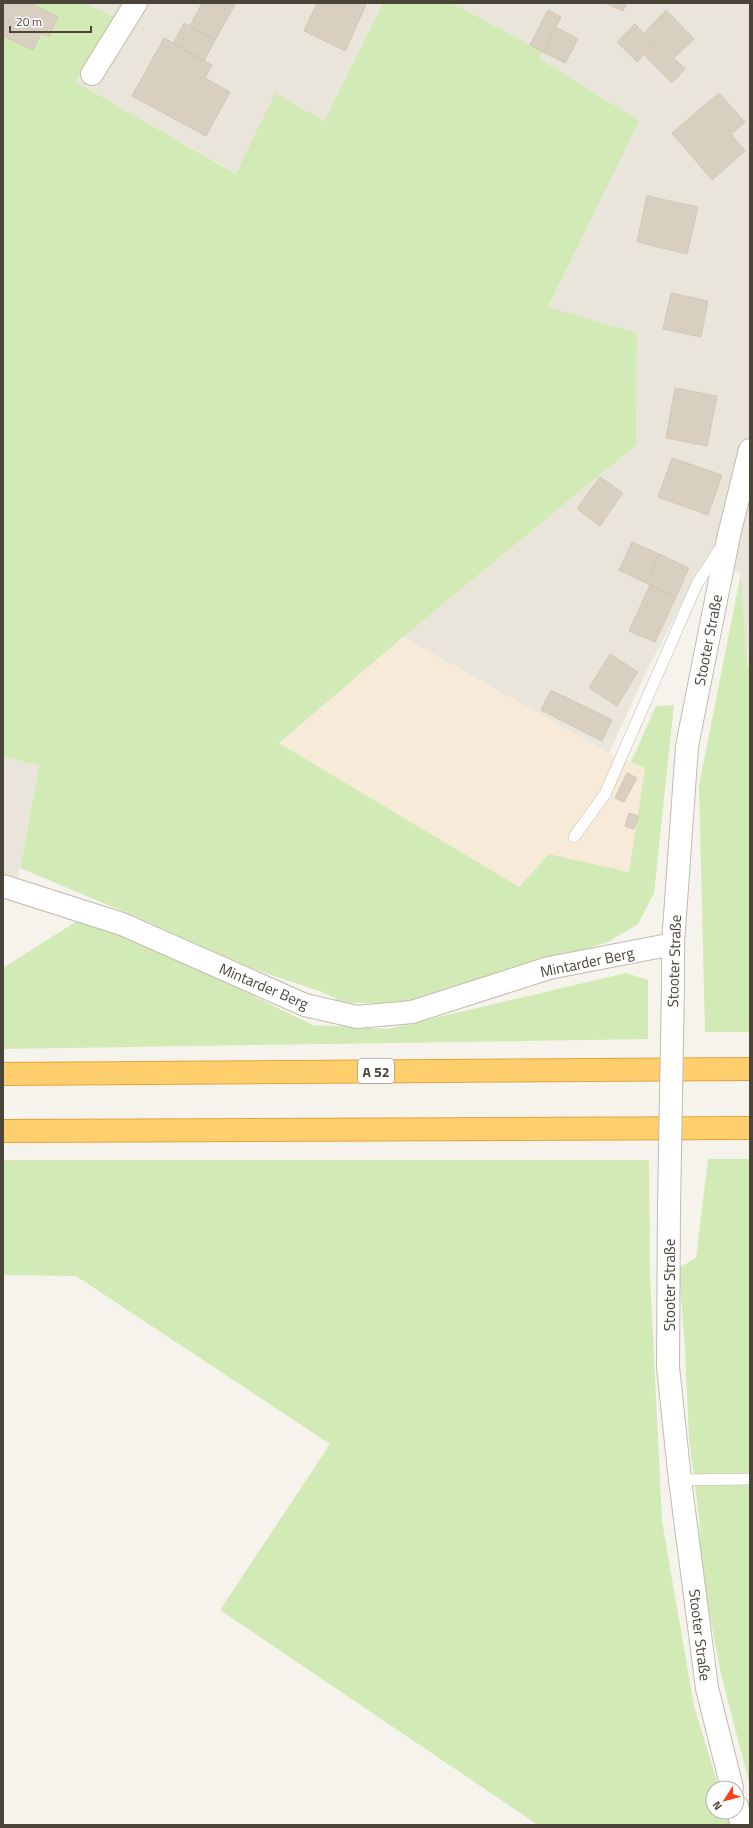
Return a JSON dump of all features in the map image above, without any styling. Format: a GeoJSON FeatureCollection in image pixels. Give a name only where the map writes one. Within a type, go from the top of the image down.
{"type":"FeatureCollection","features":[{"type":"Feature","properties":{"kind":"highway","name":"A 52"},"geometry":{"type":"LineString","coordinates":[[3,1074],[750,1069]]}},
{"type":"Feature","properties":{"kind":"highway"},"geometry":{"type":"LineString","coordinates":[[3,1131],[750,1128]]}},
{"type":"Feature","properties":{"kind":"street"},"geometry":{"type":"LineString","coordinates":[[92,74],[136,3]]}},
{"type":"Feature","properties":{"kind":"street","name":"Stooter Straße"},"geometry":{"type":"LineString","coordinates":[[730,1780],[707,1688],[680,1480],[668,1367],[669,1207],[673,944],[687,746],[729,535],[750,450]]}},
{"type":"Feature","properties":{"kind":"street","name":"Mintarder Berg"},"geometry":{"type":"LineString","coordinates":[[3,886],[122,924],[305,1005],[357,1017],[412,1012],[548,968],[673,944]]}},
{"type":"Feature","properties":{"kind":"lane"},"geometry":{"type":"LineString","coordinates":[[574,837],[605,794],[697,584],[729,535]]}},
{"type":"Feature","properties":{"kind":"lane"},"geometry":{"type":"LineString","coordinates":[[680,1480],[750,1479]]}},
{"type":"Feature","properties":{"kind":"shaded area"},"geometry":{"type":"Polygon","coordinates":[[[84,3],[383,3],[324,121],[275,94],[237,174],[76,82],[115,17],[84,3]]]}},
{"type":"Feature","properties":{"kind":"shaded area"},"geometry":{"type":"Polygon","coordinates":[[[451,3],[750,3],[750,667],[747,667],[741,573],[701,568],[648,668],[609,753],[403,637],[636,445],[637,333],[548,308],[638,121],[540,59],[542,51],[451,3]]]}},
{"type":"Feature","properties":{"kind":"shaded area"},"geometry":{"type":"Polygon","coordinates":[[[403,637],[609,753],[645,768],[629,872],[549,854],[519,887],[279,743],[403,637]]]}},
{"type":"Feature","properties":{"kind":"shaded area"},"geometry":{"type":"Polygon","coordinates":[[[3,756],[39,766],[17,881],[3,877],[3,756]]]}},
{"type":"Feature","properties":{"kind":"green space"},"geometry":{"type":"Polygon","coordinates":[[[3,3],[84,3],[115,17],[76,82],[236,174],[275,93],[324,121],[383,3],[451,3],[542,51],[540,59],[639,121],[548,307],[637,333],[636,445],[403,637],[279,743],[519,887],[549,854],[629,872],[645,768],[631,762],[656,706],[674,705],[654,893],[638,924],[608,942],[406,1003],[345,1003],[322,992],[248,967],[132,915],[20,868],[39,766],[3,756],[3,3]]]}},
{"type":"Feature","properties":{"kind":"green space"},"geometry":{"type":"Polygon","coordinates":[[[741,573],[747,667],[750,667],[750,1032],[705,1032],[699,785],[741,573]]]}},
{"type":"Feature","properties":{"kind":"green space"},"geometry":{"type":"Polygon","coordinates":[[[77,921],[122,932],[313,1025],[388,1029],[626,973],[648,980],[648,1039],[3,1049],[3,968],[77,921]]]}},
{"type":"Feature","properties":{"kind":"green space"},"geometry":{"type":"Polygon","coordinates":[[[708,1159],[750,1159],[750,1786],[721,1674],[701,1570],[699,1518],[689,1438],[679,1268],[696,1258],[708,1159]]]}},
{"type":"Feature","properties":{"kind":"green space"},"geometry":{"type":"Polygon","coordinates":[[[3,1160],[649,1160],[650,1276],[662,1521],[694,1706],[717,1780],[705,1780],[705,1820],[728,1820],[730,1825],[538,1825],[220,1610],[330,1444],[76,1276],[3,1275],[3,1160]]]}},
{"type":"Feature","properties":{"kind":"building"},"geometry":{"type":"Polygon","coordinates":[[[3,3],[29,3],[58,17],[49,36],[41,33],[33,50],[3,36],[3,3]]]}},
{"type":"Feature","properties":{"kind":"building"},"geometry":{"type":"Polygon","coordinates":[[[202,3],[236,3],[215,40],[190,26],[202,3]]]}},
{"type":"Feature","properties":{"kind":"building"},"geometry":{"type":"Polygon","coordinates":[[[317,3],[362,3],[366,5],[345,51],[304,31],[317,3]]]}},
{"type":"Feature","properties":{"kind":"building"},"geometry":{"type":"Polygon","coordinates":[[[605,3],[627,3],[623,11],[605,3]]]}},
{"type":"Feature","properties":{"kind":"building"},"geometry":{"type":"Polygon","coordinates":[[[548,10],[561,17],[543,52],[530,45],[548,10]]]}},
{"type":"Feature","properties":{"kind":"building"},"geometry":{"type":"Polygon","coordinates":[[[666,10],[694,39],[674,58],[685,69],[672,83],[644,55],[655,44],[644,33],[666,10]]]}},
{"type":"Feature","properties":{"kind":"building"},"geometry":{"type":"Polygon","coordinates":[[[184,23],[215,40],[204,61],[173,44],[184,23]]]}},
{"type":"Feature","properties":{"kind":"building"},"geometry":{"type":"Polygon","coordinates":[[[635,24],[655,44],[637,62],[617,42],[635,24]]]}},
{"type":"Feature","properties":{"kind":"building"},"geometry":{"type":"Polygon","coordinates":[[[556,27],[578,39],[565,63],[543,52],[556,27]]]}},
{"type":"Feature","properties":{"kind":"building"},"geometry":{"type":"Polygon","coordinates":[[[164,38],[212,65],[205,78],[230,92],[206,136],[132,96],[164,38]]]}},
{"type":"Feature","properties":{"kind":"building"},"geometry":{"type":"Polygon","coordinates":[[[719,93],[745,122],[731,134],[745,151],[712,180],[672,133],[719,93]]]}},
{"type":"Feature","properties":{"kind":"building"},"geometry":{"type":"Polygon","coordinates":[[[647,196],[698,207],[687,254],[637,242],[647,196]]]}},
{"type":"Feature","properties":{"kind":"building"},"geometry":{"type":"Polygon","coordinates":[[[671,293],[708,301],[701,337],[663,329],[671,293]]]}},
{"type":"Feature","properties":{"kind":"building"},"geometry":{"type":"Polygon","coordinates":[[[675,388],[717,396],[707,446],[666,438],[675,388]]]}},
{"type":"Feature","properties":{"kind":"building"},"geometry":{"type":"Polygon","coordinates":[[[672,458],[722,475],[708,515],[658,497],[672,458]]]}},
{"type":"Feature","properties":{"kind":"building"},"geometry":{"type":"Polygon","coordinates":[[[600,477],[623,493],[600,526],[577,509],[600,477]]]}},
{"type":"Feature","properties":{"kind":"building"},"geometry":{"type":"Polygon","coordinates":[[[632,542],[659,554],[646,583],[619,570],[632,542]]]}},
{"type":"Feature","properties":{"kind":"building"},"geometry":{"type":"Polygon","coordinates":[[[659,554],[689,568],[676,597],[646,583],[659,554]]]}},
{"type":"Feature","properties":{"kind":"building"},"geometry":{"type":"Polygon","coordinates":[[[650,585],[676,597],[655,642],[629,631],[650,585]]]}},
{"type":"Feature","properties":{"kind":"building"},"geometry":{"type":"Polygon","coordinates":[[[610,654],[638,672],[617,706],[589,688],[610,654]]]}},
{"type":"Feature","properties":{"kind":"building"},"geometry":{"type":"Polygon","coordinates":[[[551,690],[612,720],[602,741],[541,710],[551,690]]]}},
{"type":"Feature","properties":{"kind":"building"},"geometry":{"type":"Polygon","coordinates":[[[627,773],[637,778],[624,802],[615,798],[627,773]]]}},
{"type":"Feature","properties":{"kind":"building"},"geometry":{"type":"Polygon","coordinates":[[[629,813],[639,816],[634,829],[625,826],[629,813]]]}}]}
